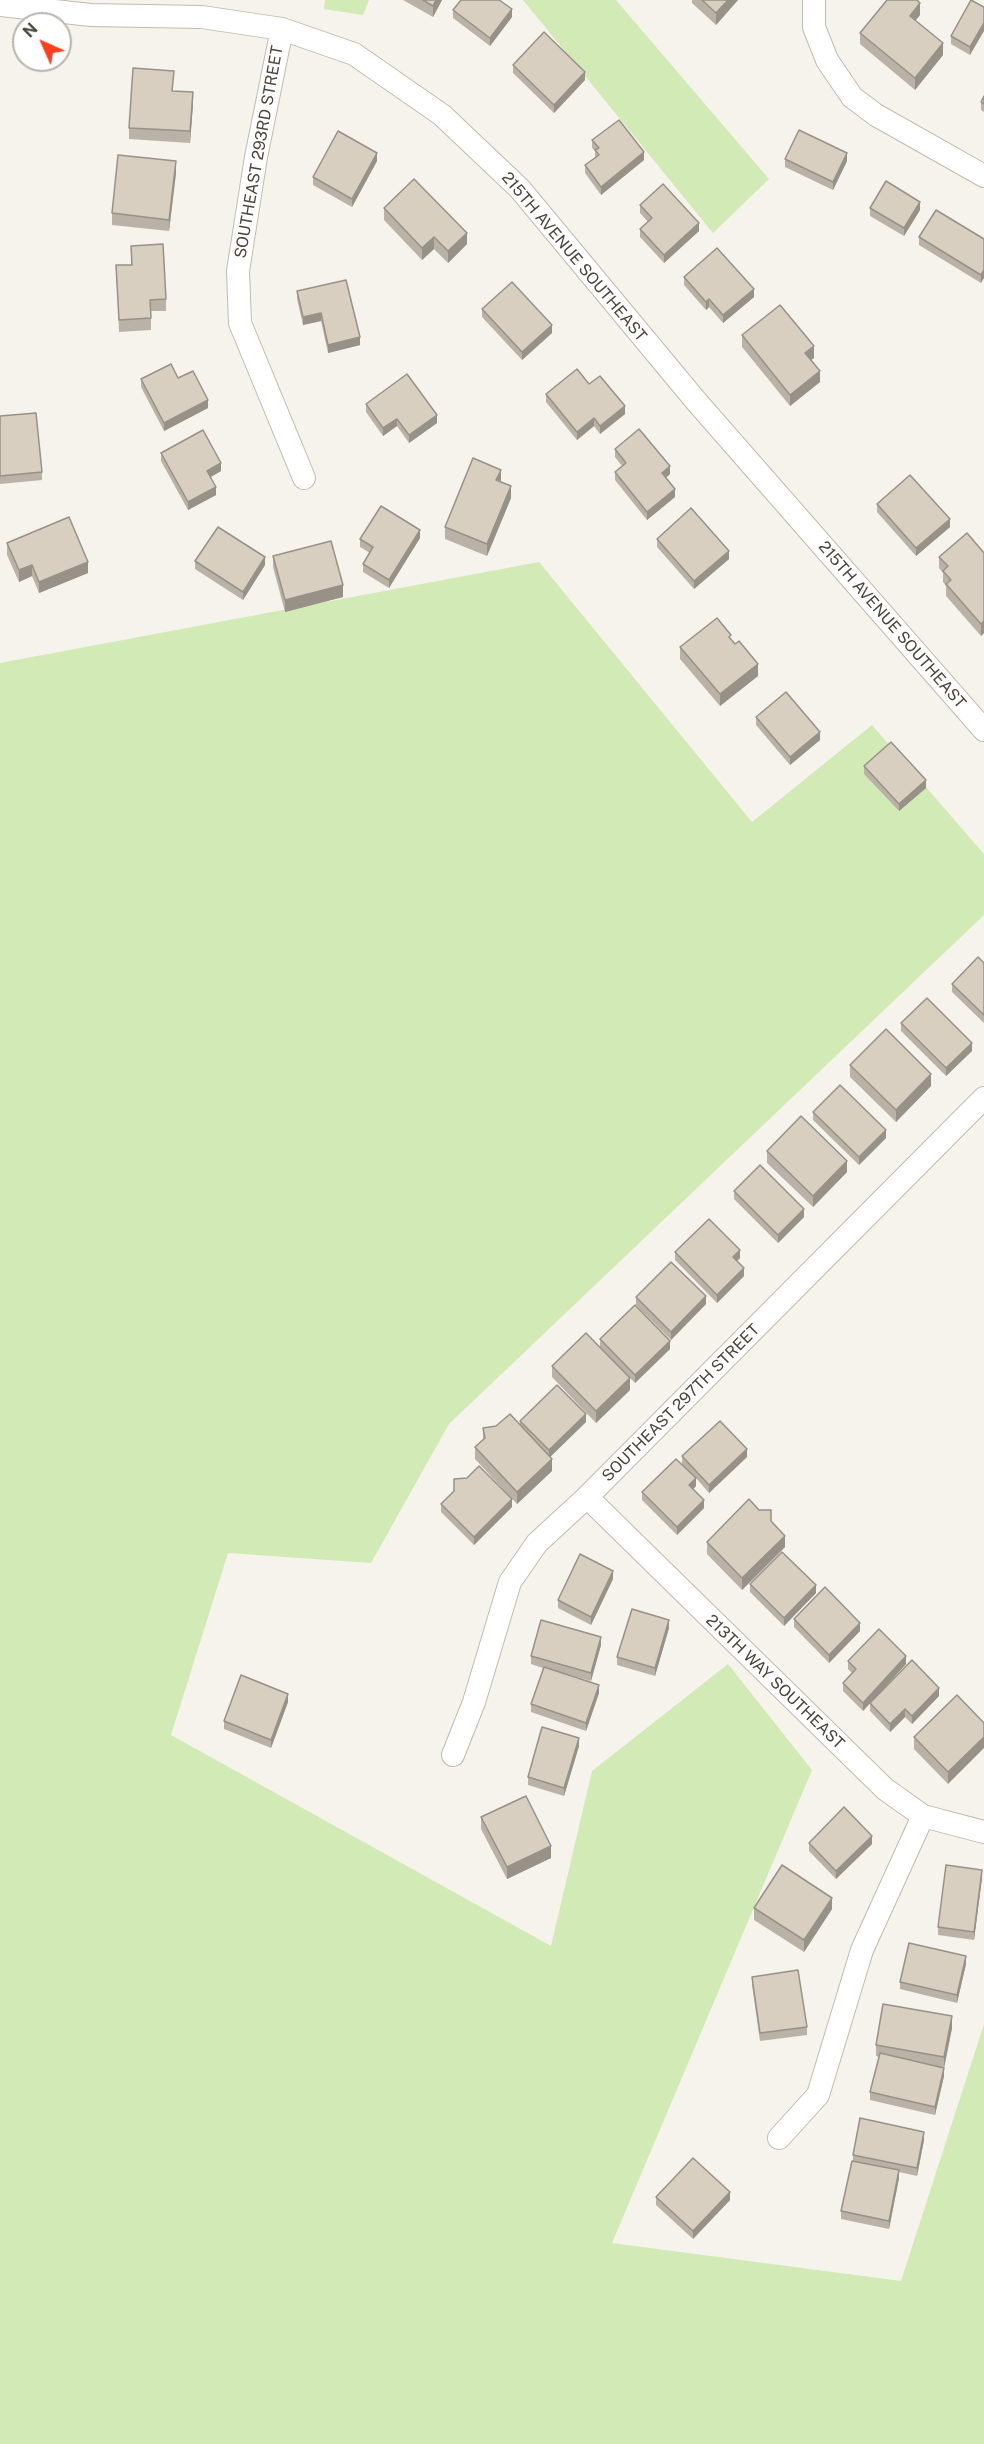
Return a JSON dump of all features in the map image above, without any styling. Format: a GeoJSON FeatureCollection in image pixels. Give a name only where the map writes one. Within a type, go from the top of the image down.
{"type":"FeatureCollection","features":[{"type":"Feature","properties":{"kind":"street"},"geometry":{"type":"LineString","coordinates":[[814,0],[814,27],[827,60],[852,97],[876,115],[984,176]]}},
{"type":"Feature","properties":{"kind":"street","name":"215TH AVENUE SOUTHEAST"},"geometry":{"type":"LineString","coordinates":[[0,5],[91,15],[203,8],[282,29],[354,54],[442,115],[520,189],[696,401],[984,730]]}},
{"type":"Feature","properties":{"kind":"street","name":"SOUTHEAST 293RD STREET"},"geometry":{"type":"LineString","coordinates":[[282,29],[256,157],[237,271],[240,323],[304,478]]}},
{"type":"Feature","properties":{"kind":"street","name":"SOUTHEAST 297TH STREET"},"geometry":{"type":"LineString","coordinates":[[453,1755],[474,1702],[510,1582],[537,1543],[587,1497],[984,1098]]}},
{"type":"Feature","properties":{"kind":"street","name":"213TH WAY SOUTHEAST"},"geometry":{"type":"LineString","coordinates":[[587,1497],[885,1789],[923,1816],[984,1832]]}},
{"type":"Feature","properties":{"kind":"street"},"geometry":{"type":"LineString","coordinates":[[779,2138],[818,2095],[862,1950],[923,1816]]}},
{"type":"Feature","properties":{"kind":"green space"},"geometry":{"type":"Polygon","coordinates":[[[325,0],[369,0],[363,15],[324,9],[325,0]]]}},
{"type":"Feature","properties":{"kind":"green space"},"geometry":{"type":"Polygon","coordinates":[[[523,0],[616,0],[769,179],[713,233],[523,0]]]}},
{"type":"Feature","properties":{"kind":"green space"},"geometry":{"type":"Polygon","coordinates":[[[539,562],[752,822],[872,725],[984,854],[984,915],[449,1424],[371,1563],[228,1553],[171,1735],[551,1946],[592,1771],[728,1664],[812,1770],[612,2243],[901,2281],[984,2024],[984,2444],[0,2444],[0,663],[539,562]]]}},
{"type":"Feature","properties":{"kind":"building"},"geometry":{"type":"Polygon","coordinates":[[[423,0],[436,0],[433,6],[423,0]]]}},
{"type":"Feature","properties":{"kind":"building"},"geometry":{"type":"Polygon","coordinates":[[[461,0],[499,0],[512,9],[490,38],[453,10],[461,0]]]}},
{"type":"Feature","properties":{"kind":"building"},"geometry":{"type":"Polygon","coordinates":[[[702,0],[728,0],[716,13],[702,0]]]}},
{"type":"Feature","properties":{"kind":"building"},"geometry":{"type":"Polygon","coordinates":[[[887,0],[917,0],[920,3],[910,16],[943,43],[915,78],[860,33],[887,0]]]}},
{"type":"Feature","properties":{"kind":"building"},"geometry":{"type":"Polygon","coordinates":[[[971,0],[984,7],[984,23],[970,47],[951,36],[971,0]]]}},
{"type":"Feature","properties":{"kind":"building"},"geometry":{"type":"Polygon","coordinates":[[[544,32],[585,72],[554,105],[513,65],[544,32]]]}},
{"type":"Feature","properties":{"kind":"building"},"geometry":{"type":"Polygon","coordinates":[[[133,68],[174,71],[172,91],[193,92],[190,131],[129,128],[133,68]]]}},
{"type":"Feature","properties":{"kind":"building"},"geometry":{"type":"Polygon","coordinates":[[[619,120],[644,152],[601,187],[585,165],[599,155],[595,150],[599,148],[592,140],[619,120]]]}},
{"type":"Feature","properties":{"kind":"building"},"geometry":{"type":"Polygon","coordinates":[[[799,130],[847,153],[833,182],[785,159],[799,130]]]}},
{"type":"Feature","properties":{"kind":"building"},"geometry":{"type":"Polygon","coordinates":[[[338,131],[377,153],[352,199],[313,177],[338,131]]]}},
{"type":"Feature","properties":{"kind":"building"},"geometry":{"type":"Polygon","coordinates":[[[118,155],[176,161],[169,220],[112,213],[118,155]]]}},
{"type":"Feature","properties":{"kind":"building"},"geometry":{"type":"Polygon","coordinates":[[[414,179],[467,233],[448,251],[434,237],[422,248],[384,208],[414,179]]]}},
{"type":"Feature","properties":{"kind":"building"},"geometry":{"type":"Polygon","coordinates":[[[886,181],[920,202],[904,228],[870,208],[886,181]]]}},
{"type":"Feature","properties":{"kind":"building"},"geometry":{"type":"Polygon","coordinates":[[[663,184],[699,223],[664,255],[640,229],[652,218],[640,205],[663,184]]]}},
{"type":"Feature","properties":{"kind":"building"},"geometry":{"type":"Polygon","coordinates":[[[936,210],[984,239],[984,270],[981,275],[919,237],[936,210]]]}},
{"type":"Feature","properties":{"kind":"building"},"geometry":{"type":"Polygon","coordinates":[[[163,244],[166,299],[150,300],[151,318],[119,320],[116,265],[132,265],[131,246],[163,244]]]}},
{"type":"Feature","properties":{"kind":"building"},"geometry":{"type":"Polygon","coordinates":[[[717,248],[754,289],[723,315],[709,299],[706,302],[684,277],[717,248]]]}},
{"type":"Feature","properties":{"kind":"building"},"geometry":{"type":"Polygon","coordinates":[[[346,280],[360,337],[328,345],[321,313],[303,317],[297,291],[346,280]]]}},
{"type":"Feature","properties":{"kind":"building"},"geometry":{"type":"Polygon","coordinates":[[[512,282],[552,325],[522,352],[482,309],[512,282]]]}},
{"type":"Feature","properties":{"kind":"building"},"geometry":{"type":"Polygon","coordinates":[[[780,305],[814,346],[805,353],[820,371],[790,395],[742,335],[780,305]]]}},
{"type":"Feature","properties":{"kind":"building"},"geometry":{"type":"Polygon","coordinates":[[[171,364],[178,378],[193,371],[208,400],[164,423],[141,379],[171,364]]]}},
{"type":"Feature","properties":{"kind":"building"},"geometry":{"type":"Polygon","coordinates":[[[577,369],[589,384],[600,376],[625,406],[600,426],[594,418],[577,432],[546,394],[577,369]]]}},
{"type":"Feature","properties":{"kind":"building"},"geometry":{"type":"Polygon","coordinates":[[[407,374],[437,415],[409,435],[397,419],[383,428],[366,404],[407,374]]]}},
{"type":"Feature","properties":{"kind":"building"},"geometry":{"type":"Polygon","coordinates":[[[36,413],[42,472],[0,476],[0,416],[36,413]]]}},
{"type":"Feature","properties":{"kind":"building"},"geometry":{"type":"Polygon","coordinates":[[[639,429],[670,466],[662,473],[675,489],[647,512],[615,472],[626,463],[615,449],[639,429]]]}},
{"type":"Feature","properties":{"kind":"building"},"geometry":{"type":"Polygon","coordinates":[[[203,430],[221,463],[207,471],[216,487],[188,502],[161,453],[203,430]]]}},
{"type":"Feature","properties":{"kind":"building"},"geometry":{"type":"Polygon","coordinates":[[[473,458],[501,470],[496,480],[511,486],[487,544],[445,527],[473,458]]]}},
{"type":"Feature","properties":{"kind":"building"},"geometry":{"type":"Polygon","coordinates":[[[910,475],[950,519],[916,548],[877,504],[910,475]]]}},
{"type":"Feature","properties":{"kind":"building"},"geometry":{"type":"Polygon","coordinates":[[[381,506],[420,530],[389,580],[363,564],[373,547],[360,539],[381,506]]]}},
{"type":"Feature","properties":{"kind":"building"},"geometry":{"type":"Polygon","coordinates":[[[691,508],[729,551],[694,581],[657,539],[691,508]]]}},
{"type":"Feature","properties":{"kind":"building"},"geometry":{"type":"Polygon","coordinates":[[[69,517],[88,562],[39,582],[32,565],[19,570],[7,543],[69,517]]]}},
{"type":"Feature","properties":{"kind":"building"},"geometry":{"type":"Polygon","coordinates":[[[218,527],[265,557],[243,592],[195,561],[218,527]]]}},
{"type":"Feature","properties":{"kind":"building"},"geometry":{"type":"Polygon","coordinates":[[[967,533],[984,553],[984,621],[981,624],[946,584],[951,580],[943,571],[948,566],[939,557],[967,533]]]}},
{"type":"Feature","properties":{"kind":"building"},"geometry":{"type":"Polygon","coordinates":[[[331,541],[343,585],[285,600],[273,556],[331,541]]]}},
{"type":"Feature","properties":{"kind":"building"},"geometry":{"type":"Polygon","coordinates":[[[717,618],[731,635],[729,637],[735,644],[739,641],[758,664],[720,694],[680,647],[717,618]]]}},
{"type":"Feature","properties":{"kind":"building"},"geometry":{"type":"Polygon","coordinates":[[[786,692],[820,732],[790,757],[756,717],[786,692]]]}},
{"type":"Feature","properties":{"kind":"building"},"geometry":{"type":"Polygon","coordinates":[[[891,742],[926,780],[899,804],[864,766],[891,742]]]}},
{"type":"Feature","properties":{"kind":"building"},"geometry":{"type":"Polygon","coordinates":[[[978,957],[984,963],[984,1015],[952,984],[978,957]]]}},
{"type":"Feature","properties":{"kind":"building"},"geometry":{"type":"Polygon","coordinates":[[[927,998],[972,1043],[946,1068],[901,1023],[927,998]]]}},
{"type":"Feature","properties":{"kind":"building"},"geometry":{"type":"Polygon","coordinates":[[[886,1029],[931,1074],[896,1110],[850,1065],[886,1029]]]}},
{"type":"Feature","properties":{"kind":"building"},"geometry":{"type":"Polygon","coordinates":[[[840,1085],[886,1130],[859,1157],[813,1112],[840,1085]]]}},
{"type":"Feature","properties":{"kind":"building"},"geometry":{"type":"Polygon","coordinates":[[[801,1116],[847,1161],[813,1196],[767,1151],[801,1116]]]}},
{"type":"Feature","properties":{"kind":"building"},"geometry":{"type":"Polygon","coordinates":[[[760,1165],[804,1209],[778,1235],[734,1191],[760,1165]]]}},
{"type":"Feature","properties":{"kind":"building"},"geometry":{"type":"Polygon","coordinates":[[[709,1219],[740,1250],[733,1257],[744,1268],[717,1295],[675,1252],[709,1219]]]}},
{"type":"Feature","properties":{"kind":"building"},"geometry":{"type":"Polygon","coordinates":[[[671,1262],[706,1296],[671,1332],[636,1297],[671,1262]]]}},
{"type":"Feature","properties":{"kind":"building"},"geometry":{"type":"Polygon","coordinates":[[[635,1305],[670,1341],[635,1375],[600,1339],[635,1305]]]}},
{"type":"Feature","properties":{"kind":"building"},"geometry":{"type":"Polygon","coordinates":[[[586,1333],[630,1378],[596,1411],[552,1366],[586,1333]]]}},
{"type":"Feature","properties":{"kind":"building"},"geometry":{"type":"Polygon","coordinates":[[[557,1385],[586,1414],[549,1450],[520,1421],[557,1385]]]}},
{"type":"Feature","properties":{"kind":"building"},"geometry":{"type":"Polygon","coordinates":[[[510,1414],[552,1459],[517,1492],[475,1447],[485,1438],[483,1428],[496,1426],[510,1414]]]}},
{"type":"Feature","properties":{"kind":"building"},"geometry":{"type":"Polygon","coordinates":[[[720,1421],[747,1449],[709,1485],[682,1456],[720,1421]]]}},
{"type":"Feature","properties":{"kind":"building"},"geometry":{"type":"Polygon","coordinates":[[[676,1459],[696,1478],[689,1485],[704,1500],[677,1527],[642,1492],[676,1459]]]}},
{"type":"Feature","properties":{"kind":"building"},"geometry":{"type":"Polygon","coordinates":[[[479,1466],[512,1499],[474,1537],[441,1504],[454,1491],[454,1479],[467,1478],[479,1466]]]}},
{"type":"Feature","properties":{"kind":"building"},"geometry":{"type":"Polygon","coordinates":[[[749,1499],[759,1510],[771,1510],[771,1521],[785,1536],[742,1578],[707,1542],[749,1499]]]}},
{"type":"Feature","properties":{"kind":"building"},"geometry":{"type":"Polygon","coordinates":[[[782,1552],[816,1585],[784,1618],[750,1584],[782,1552]]]}},
{"type":"Feature","properties":{"kind":"building"},"geometry":{"type":"Polygon","coordinates":[[[580,1554],[613,1571],[591,1617],[558,1600],[580,1554]]]}},
{"type":"Feature","properties":{"kind":"building"},"geometry":{"type":"Polygon","coordinates":[[[825,1587],[860,1623],[829,1655],[794,1619],[825,1587]]]}},
{"type":"Feature","properties":{"kind":"building"},"geometry":{"type":"Polygon","coordinates":[[[632,1609],[669,1620],[655,1668],[617,1657],[632,1609]]]}},
{"type":"Feature","properties":{"kind":"building"},"geometry":{"type":"Polygon","coordinates":[[[541,1620],[601,1637],[591,1673],[531,1656],[541,1620]]]}},
{"type":"Feature","properties":{"kind":"building"},"geometry":{"type":"Polygon","coordinates":[[[879,1629],[906,1656],[863,1703],[843,1683],[856,1669],[848,1661],[879,1629]]]}},
{"type":"Feature","properties":{"kind":"building"},"geometry":{"type":"Polygon","coordinates":[[[912,1660],[939,1688],[912,1716],[905,1709],[890,1724],[870,1703],[912,1660]]]}},
{"type":"Feature","properties":{"kind":"building"},"geometry":{"type":"Polygon","coordinates":[[[544,1667],[599,1685],[586,1723],[531,1704],[544,1667]]]}},
{"type":"Feature","properties":{"kind":"building"},"geometry":{"type":"Polygon","coordinates":[[[241,1675],[288,1694],[271,1740],[224,1721],[241,1675]]]}},
{"type":"Feature","properties":{"kind":"building"},"geometry":{"type":"Polygon","coordinates":[[[957,1695],[984,1723],[984,1737],[948,1772],[914,1737],[957,1695]]]}},
{"type":"Feature","properties":{"kind":"building"},"geometry":{"type":"Polygon","coordinates":[[[542,1727],[579,1738],[564,1788],[528,1777],[542,1727]]]}},
{"type":"Feature","properties":{"kind":"building"},"geometry":{"type":"Polygon","coordinates":[[[526,1796],[551,1846],[507,1867],[481,1817],[526,1796]]]}},
{"type":"Feature","properties":{"kind":"building"},"geometry":{"type":"Polygon","coordinates":[[[844,1807],[872,1836],[836,1871],[809,1843],[844,1807]]]}},
{"type":"Feature","properties":{"kind":"building"},"geometry":{"type":"Polygon","coordinates":[[[782,1865],[832,1898],[804,1940],[754,1908],[782,1865]]]}},
{"type":"Feature","properties":{"kind":"building"},"geometry":{"type":"Polygon","coordinates":[[[946,1865],[982,1870],[974,1932],[938,1927],[946,1865]]]}},
{"type":"Feature","properties":{"kind":"building"},"geometry":{"type":"Polygon","coordinates":[[[909,1943],[966,1956],[957,1995],[900,1982],[909,1943]]]}},
{"type":"Feature","properties":{"kind":"building"},"geometry":{"type":"Polygon","coordinates":[[[798,1970],[807,2027],[760,2033],[752,1977],[798,1970]]]}},
{"type":"Feature","properties":{"kind":"building"},"geometry":{"type":"Polygon","coordinates":[[[883,2004],[952,2016],[944,2057],[876,2045],[883,2004]]]}},
{"type":"Feature","properties":{"kind":"building"},"geometry":{"type":"Polygon","coordinates":[[[880,2053],[944,2068],[935,2107],[870,2092],[880,2053]]]}},
{"type":"Feature","properties":{"kind":"building"},"geometry":{"type":"Polygon","coordinates":[[[860,2118],[924,2132],[917,2168],[853,2155],[860,2118]]]}},
{"type":"Feature","properties":{"kind":"building"},"geometry":{"type":"Polygon","coordinates":[[[693,2158],[730,2192],[693,2231],[656,2197],[693,2158]]]}},
{"type":"Feature","properties":{"kind":"building"},"geometry":{"type":"Polygon","coordinates":[[[852,2161],[899,2170],[889,2221],[841,2211],[852,2161]]]}}]}
